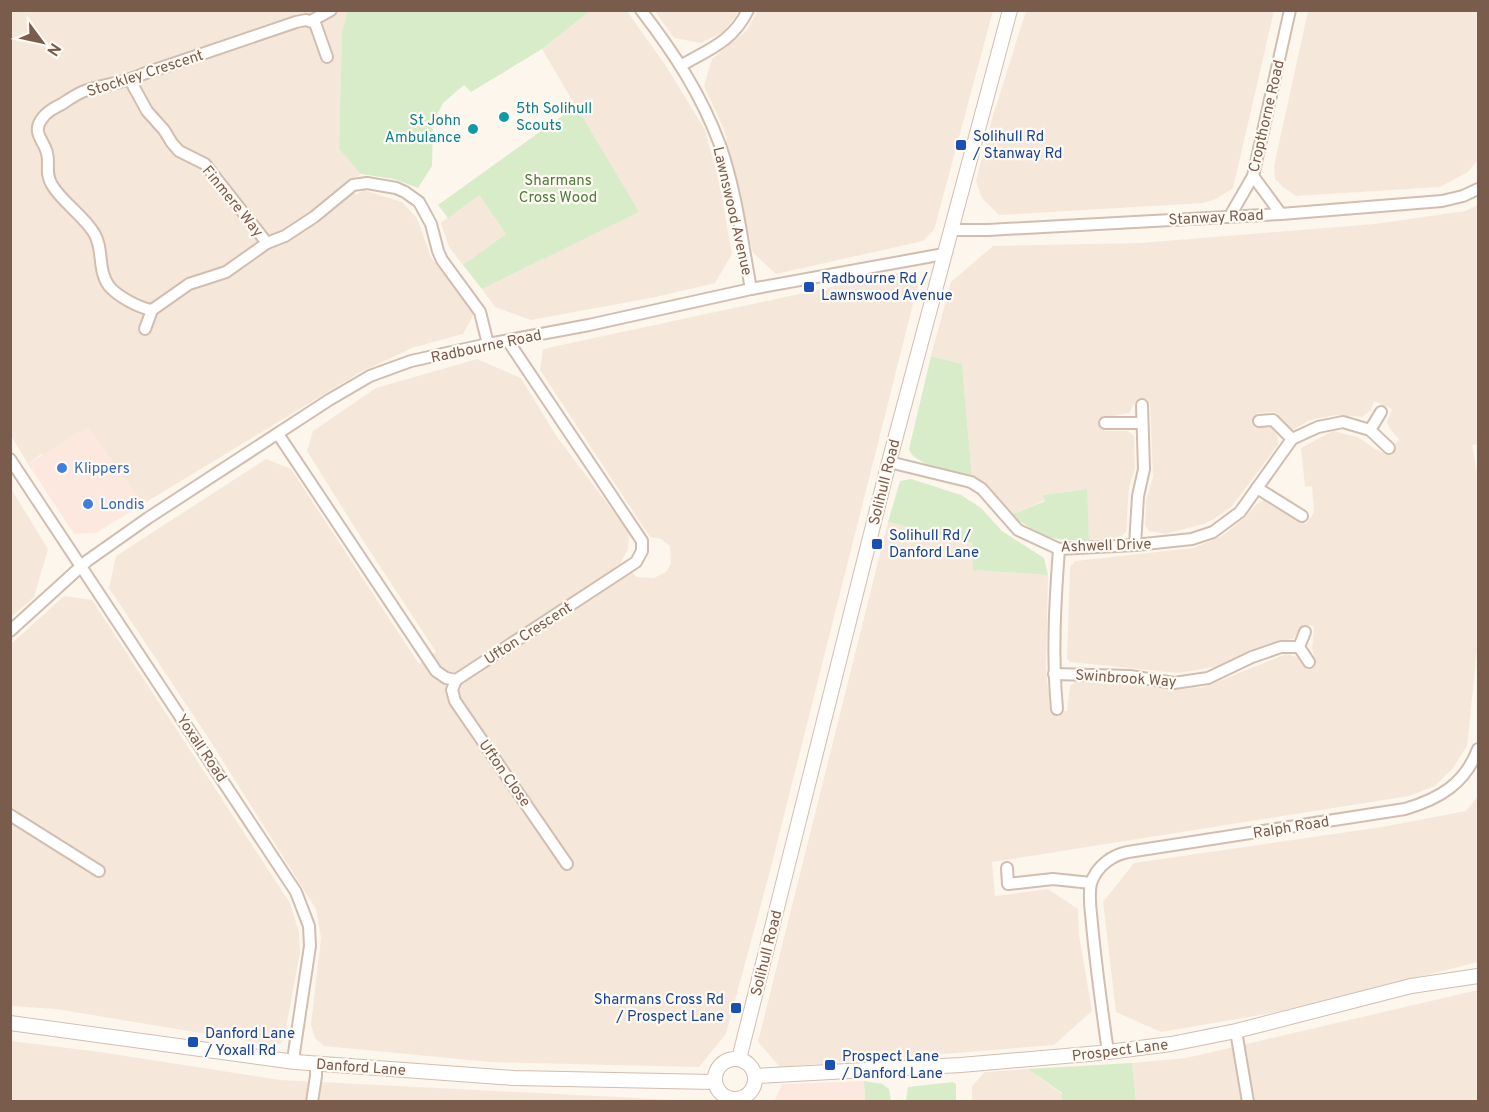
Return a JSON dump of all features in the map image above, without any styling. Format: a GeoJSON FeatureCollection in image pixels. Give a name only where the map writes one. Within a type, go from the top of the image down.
{"type":"FeatureCollection","features":[{"type":"Feature","properties":{"kind":"street","name":"Stockley Crescent"},"geometry":{"type":"LineString","coordinates":[[152,310],[137,304],[109,286],[104,275],[95,233],[53,187],[46,171],[48,161],[46,151],[38,136],[38,126],[47,112],[83,92],[130,80],[296,22],[311,21],[332,10]]}},
{"type":"Feature","properties":{"kind":"street","name":"Lawnswood Avenue"},"geometry":{"type":"LineString","coordinates":[[641,10],[682,65],[707,113],[720,147],[734,201],[751,289]]}},
{"type":"Feature","properties":{"kind":"street"},"geometry":{"type":"LineString","coordinates":[[682,65],[729,38],[737,30],[748,10]]}},
{"type":"Feature","properties":{"kind":"street","name":"Solihull Road"},"geometry":{"type":"LineString","coordinates":[[739,1059],[889,462],[1010,10]]}},
{"type":"Feature","properties":{"kind":"street","name":"Cropthorne Road"},"geometry":{"type":"LineString","coordinates":[[1230,216],[1252,177],[1290,10]]}},
{"type":"Feature","properties":{"kind":"street"},"geometry":{"type":"LineString","coordinates":[[311,21],[318,28],[327,57]]}},
{"type":"Feature","properties":{"kind":"street","name":"Finmere Way"},"geometry":{"type":"LineString","coordinates":[[130,80],[147,111],[172,143],[179,151],[205,164],[267,243]]}},
{"type":"Feature","properties":{"kind":"street"},"geometry":{"type":"LineString","coordinates":[[1252,177],[1281,214]]}},
{"type":"Feature","properties":{"kind":"street"},"geometry":{"type":"LineString","coordinates":[[145,329],[152,310],[189,284],[226,272],[267,243],[285,236],[314,218],[354,185],[367,183],[405,192],[419,202],[431,224],[442,260],[480,312],[488,344]]}},
{"type":"Feature","properties":{"kind":"street","name":"Stanway Road"},"geometry":{"type":"LineString","coordinates":[[951,230],[1281,214],[1442,201],[1479,189]]}},
{"type":"Feature","properties":{"kind":"street","name":"Radbourne Road"},"geometry":{"type":"LineString","coordinates":[[10,631],[80,566],[148,518],[329,400],[370,376],[411,361],[488,344],[751,289],[944,254]]}},
{"type":"Feature","properties":{"kind":"street","name":"Ufton Crescent"},"geometry":{"type":"LineString","coordinates":[[456,680],[636,562],[642,551],[642,541],[508,341]]}},
{"type":"Feature","properties":{"kind":"street"},"geometry":{"type":"LineString","coordinates":[[1135,545],[1138,496],[1144,469],[1142,405]]}},
{"type":"Feature","properties":{"kind":"street"},"geometry":{"type":"LineString","coordinates":[[1370,430],[1381,411]]}},
{"type":"Feature","properties":{"kind":"street"},"geometry":{"type":"LineString","coordinates":[[1259,420],[1272,420],[1292,439],[1330,423],[1342,422],[1370,430],[1389,448]]}},
{"type":"Feature","properties":{"kind":"street"},"geometry":{"type":"LineString","coordinates":[[1105,423],[1142,423]]}},
{"type":"Feature","properties":{"kind":"street"},"geometry":{"type":"LineString","coordinates":[[278,435],[436,671],[447,678],[456,680]]}},
{"type":"Feature","properties":{"kind":"street","name":"Ashwell Drive"},"geometry":{"type":"LineString","coordinates":[[889,462],[971,482],[982,489],[1018,530],[1059,549],[1135,545],[1192,539],[1213,532],[1240,512],[1292,439]]}},
{"type":"Feature","properties":{"kind":"street","name":"Yoxall Road"},"geometry":{"type":"LineString","coordinates":[[10,459],[250,819],[296,892],[309,926],[310,946],[294,1053],[295,1062]]}},
{"type":"Feature","properties":{"kind":"street"},"geometry":{"type":"LineString","coordinates":[[1257,488],[1302,516]]}},
{"type":"Feature","properties":{"kind":"street","name":"Swinbrook Way"},"geometry":{"type":"LineString","coordinates":[[1057,709],[1054,674],[1054,615],[1059,549]]}},
{"type":"Feature","properties":{"kind":"street"},"geometry":{"type":"LineString","coordinates":[[1305,632],[1299,647],[1309,662]]}},
{"type":"Feature","properties":{"kind":"street","name":"Swinbrook Way"},"geometry":{"type":"LineString","coordinates":[[1054,674],[1130,676],[1173,683],[1208,678],[1252,657],[1281,647],[1299,647]]}},
{"type":"Feature","properties":{"kind":"street","name":"Ufton Close"},"geometry":{"type":"LineString","coordinates":[[456,680],[452,690],[455,701],[567,864]]}},
{"type":"Feature","properties":{"kind":"street","name":"Ralph Road"},"geometry":{"type":"LineString","coordinates":[[1091,883],[1101,866],[1119,854],[1394,811],[1428,802],[1449,790],[1465,775],[1479,749]]}},
{"type":"Feature","properties":{"kind":"street"},"geometry":{"type":"LineString","coordinates":[[10,815],[99,871]]}},
{"type":"Feature","properties":{"kind":"street"},"geometry":{"type":"LineString","coordinates":[[1007,868],[1008,884],[1053,879],[1091,883],[1094,950],[1108,1052]]}},
{"type":"Feature","properties":{"kind":"street","name":"Prospect Lane"},"geometry":{"type":"LineString","coordinates":[[755,1076],[961,1065],[1171,1044],[1236,1031],[1411,986],[1478,979]]}},
{"type":"Feature","properties":{"kind":"street","name":"Danford Lane"},"geometry":{"type":"LineString","coordinates":[[10,1023],[316,1064],[514,1078],[714,1082]]}},
{"type":"Feature","properties":{"kind":"street"},"geometry":{"type":"LineString","coordinates":[[1236,1031],[1248,1101]]}},
{"type":"Feature","properties":{"kind":"street"},"geometry":{"type":"LineString","coordinates":[[739,1059],[750,1065],[755,1076],[755,1083],[750,1093],[733,1101],[720,1094],[714,1082],[718,1068],[723,1063],[739,1059]]}},
{"type":"Feature","properties":{"kind":"street"},"geometry":{"type":"LineString","coordinates":[[312,1101],[316,1064]]}},
{"type":"Feature","properties":{"kind":"shaded area"},"geometry":{"type":"Polygon","coordinates":[[[758,10],[993,11],[934,230],[923,241],[776,274],[753,253],[724,129],[704,86],[712,59],[747,30],[758,10]]]}},
{"type":"Feature","properties":{"kind":"shaded area"},"geometry":{"type":"Polygon","coordinates":[[[10,11],[348,11],[342,32],[339,149],[361,174],[347,184],[356,195],[363,190],[402,202],[417,218],[431,257],[474,314],[463,334],[412,348],[359,373],[143,504],[125,483],[41,454],[28,464],[10,434],[10,11]]]}},
{"type":"Feature","properties":{"kind":"shaded area"},"geometry":{"type":"Polygon","coordinates":[[[590,11],[627,11],[666,66],[705,130],[719,181],[732,254],[715,283],[656,297],[531,320],[495,307],[482,289],[638,212],[542,49],[590,11]]]}},
{"type":"Feature","properties":{"kind":"shaded area"},"geometry":{"type":"Polygon","coordinates":[[[655,11],[738,11],[723,32],[701,43],[674,38],[655,11]]]}},
{"type":"Feature","properties":{"kind":"shaded area"},"geometry":{"type":"Polygon","coordinates":[[[1026,11],[1274,11],[1233,188],[1216,199],[1203,203],[999,215],[982,198],[976,181],[992,119],[1026,11]]]}},
{"type":"Feature","properties":{"kind":"shaded area"},"geometry":{"type":"Polygon","coordinates":[[[1308,11],[1478,11],[1478,159],[1468,172],[1440,187],[1296,196],[1275,179],[1274,166],[1308,11]]]}},
{"type":"Feature","properties":{"kind":"shaded area"},"geometry":{"type":"Polygon","coordinates":[[[478,194],[506,234],[463,265],[449,247],[441,223],[478,194]]]}},
{"type":"Feature","properties":{"kind":"shaded area"},"geometry":{"type":"Polygon","coordinates":[[[1478,205],[1478,444],[1472,445],[1478,479],[1478,640],[1467,746],[1453,768],[1435,786],[1409,796],[992,862],[995,896],[1048,889],[1078,909],[1079,935],[1092,1011],[1054,1045],[780,1067],[758,1042],[888,522],[973,544],[973,570],[1048,575],[1046,667],[1050,711],[1067,711],[1070,686],[1077,680],[1127,680],[1180,689],[1204,687],[1286,654],[1297,657],[1303,666],[1311,668],[1316,664],[1312,648],[1314,627],[1311,625],[1299,631],[1293,639],[1270,643],[1220,666],[1178,673],[1070,662],[1067,659],[1070,567],[1075,561],[1193,548],[1222,536],[1258,503],[1265,500],[1306,524],[1314,512],[1312,486],[1305,487],[1301,448],[1333,431],[1358,437],[1386,454],[1399,439],[1387,422],[1392,409],[1374,401],[1370,411],[1362,417],[1336,415],[1310,420],[1289,432],[1276,412],[1257,413],[1256,427],[1272,427],[1278,438],[1278,445],[1231,507],[1204,524],[1165,534],[1149,531],[1145,525],[1146,500],[1153,477],[1150,403],[1134,404],[1129,413],[1103,418],[1104,431],[1128,431],[1134,436],[1135,469],[1129,487],[1126,532],[1119,538],[1089,540],[1086,489],[1044,495],[1045,500],[1011,515],[997,498],[972,478],[962,364],[931,356],[951,282],[993,246],[1140,243],[1375,224],[1465,211],[1478,205]]]}},
{"type":"Feature","properties":{"kind":"shaded area"},"geometry":{"type":"Polygon","coordinates":[[[901,272],[914,274],[918,284],[770,871],[726,1034],[699,1067],[490,1062],[324,1046],[315,1038],[311,1025],[321,938],[316,909],[209,739],[109,588],[116,556],[266,459],[291,469],[419,664],[436,652],[307,451],[313,431],[376,388],[477,359],[521,378],[557,437],[629,532],[628,549],[621,562],[637,577],[654,578],[666,572],[671,564],[670,546],[661,539],[650,537],[540,370],[543,349],[901,272]]]}},
{"type":"Feature","properties":{"kind":"shaded area"},"geometry":{"type":"Polygon","coordinates":[[[88,427],[143,504],[96,533],[74,534],[28,464],[88,427]]]}},
{"type":"Feature","properties":{"kind":"shaded area"},"geometry":{"type":"Polygon","coordinates":[[[10,487],[48,549],[34,597],[11,617],[10,487]]]}},
{"type":"Feature","properties":{"kind":"shaded area"},"geometry":{"type":"Polygon","coordinates":[[[64,596],[92,600],[290,903],[299,932],[300,952],[284,1039],[280,1044],[273,1045],[56,1009],[11,1006],[10,645],[64,596]]]}},
{"type":"Feature","properties":{"kind":"shaded area"},"geometry":{"type":"Polygon","coordinates":[[[1478,796],[1478,962],[1278,1012],[1161,1032],[1116,1012],[1103,902],[1134,863],[1382,827],[1466,811],[1478,796]]]}},
{"type":"Feature","properties":{"kind":"shaded area"},"geometry":{"type":"Polygon","coordinates":[[[1478,990],[1478,1101],[1136,1101],[1132,1063],[1186,1058],[1478,990]]]}},
{"type":"Feature","properties":{"kind":"shaded area"},"geometry":{"type":"Polygon","coordinates":[[[11,1041],[100,1052],[280,1080],[695,1101],[11,1102],[11,1041]]]}},
{"type":"Feature","properties":{"kind":"shaded area"},"geometry":{"type":"Polygon","coordinates":[[[1028,1069],[1062,1094],[1062,1101],[972,1102],[972,1086],[985,1072],[1028,1069]]]}},
{"type":"Feature","properties":{"kind":"shaded area"},"geometry":{"type":"Polygon","coordinates":[[[864,1081],[865,1101],[774,1102],[782,1084],[864,1081]]]}},
{"type":"Feature","properties":{"kind":"green space"},"geometry":{"type":"Polygon","coordinates":[[[348,10],[590,11],[542,49],[471,92],[464,85],[443,103],[433,123],[432,166],[418,188],[394,179],[361,174],[339,149],[342,32],[348,10]]]}},
{"type":"Feature","properties":{"kind":"green space","name":"Sharmans Cross Wood"},"geometry":{"type":"Polygon","coordinates":[[[576,106],[639,212],[482,289],[463,265],[506,234],[479,195],[448,218],[438,205],[576,106]]]}},
{"type":"Feature","properties":{"kind":"green space"},"geometry":{"type":"Polygon","coordinates":[[[931,356],[962,364],[972,478],[926,464],[912,455],[909,449],[931,356]]]}},
{"type":"Feature","properties":{"kind":"green space"},"geometry":{"type":"Polygon","coordinates":[[[911,479],[961,495],[981,508],[1002,531],[1044,558],[1048,575],[973,570],[972,543],[888,522],[900,481],[911,479]]]}},
{"type":"Feature","properties":{"kind":"green space"},"geometry":{"type":"Polygon","coordinates":[[[1087,489],[1089,540],[1055,539],[1039,533],[1011,515],[1045,501],[1043,495],[1087,489]]]}},
{"type":"Feature","properties":{"kind":"green space"},"geometry":{"type":"Polygon","coordinates":[[[1132,1063],[1136,1101],[1062,1101],[1062,1093],[1028,1069],[1132,1063]]]}},
{"type":"Feature","properties":{"kind":"green space"},"geometry":{"type":"Polygon","coordinates":[[[864,1081],[882,1084],[889,1089],[891,1101],[865,1101],[864,1081]]]}},
{"type":"Feature","properties":{"kind":"green space"},"geometry":{"type":"Polygon","coordinates":[[[953,1082],[956,1084],[956,1101],[906,1101],[908,1087],[953,1082]]]}},
{"type":"Feature","properties":{"kind":"place","name":"5th Solihull Scouts"},"geometry":{"type":"Point","coordinates":[504,117]}},
{"type":"Feature","properties":{"kind":"place","name":"St John Ambulance"},"geometry":{"type":"Point","coordinates":[473,129]}},
{"type":"Feature","properties":{"kind":"place","name":"Solihull Rd / Stanway Rd"},"geometry":{"type":"Point","coordinates":[961,145]}},
{"type":"Feature","properties":{"kind":"place","name":"Radbourne Rd / Lawnswood Avenue"},"geometry":{"type":"Point","coordinates":[809,287]}},
{"type":"Feature","properties":{"kind":"place","name":"Klippers"},"geometry":{"type":"Point","coordinates":[62,468]}},
{"type":"Feature","properties":{"kind":"place","name":"Londis"},"geometry":{"type":"Point","coordinates":[88,504]}},
{"type":"Feature","properties":{"kind":"place","name":"Solihull Rd / Danford Lane"},"geometry":{"type":"Point","coordinates":[877,544]}},
{"type":"Feature","properties":{"kind":"place","name":"Sharmans Cross Rd / Prospect Lane"},"geometry":{"type":"Point","coordinates":[736,1008]}},
{"type":"Feature","properties":{"kind":"place","name":"Danford Lane / Yoxall Rd"},"geometry":{"type":"Point","coordinates":[193,1042]}},
{"type":"Feature","properties":{"kind":"place","name":"Prospect Lane / Danford Lane"},"geometry":{"type":"Point","coordinates":[830,1065]}}]}
